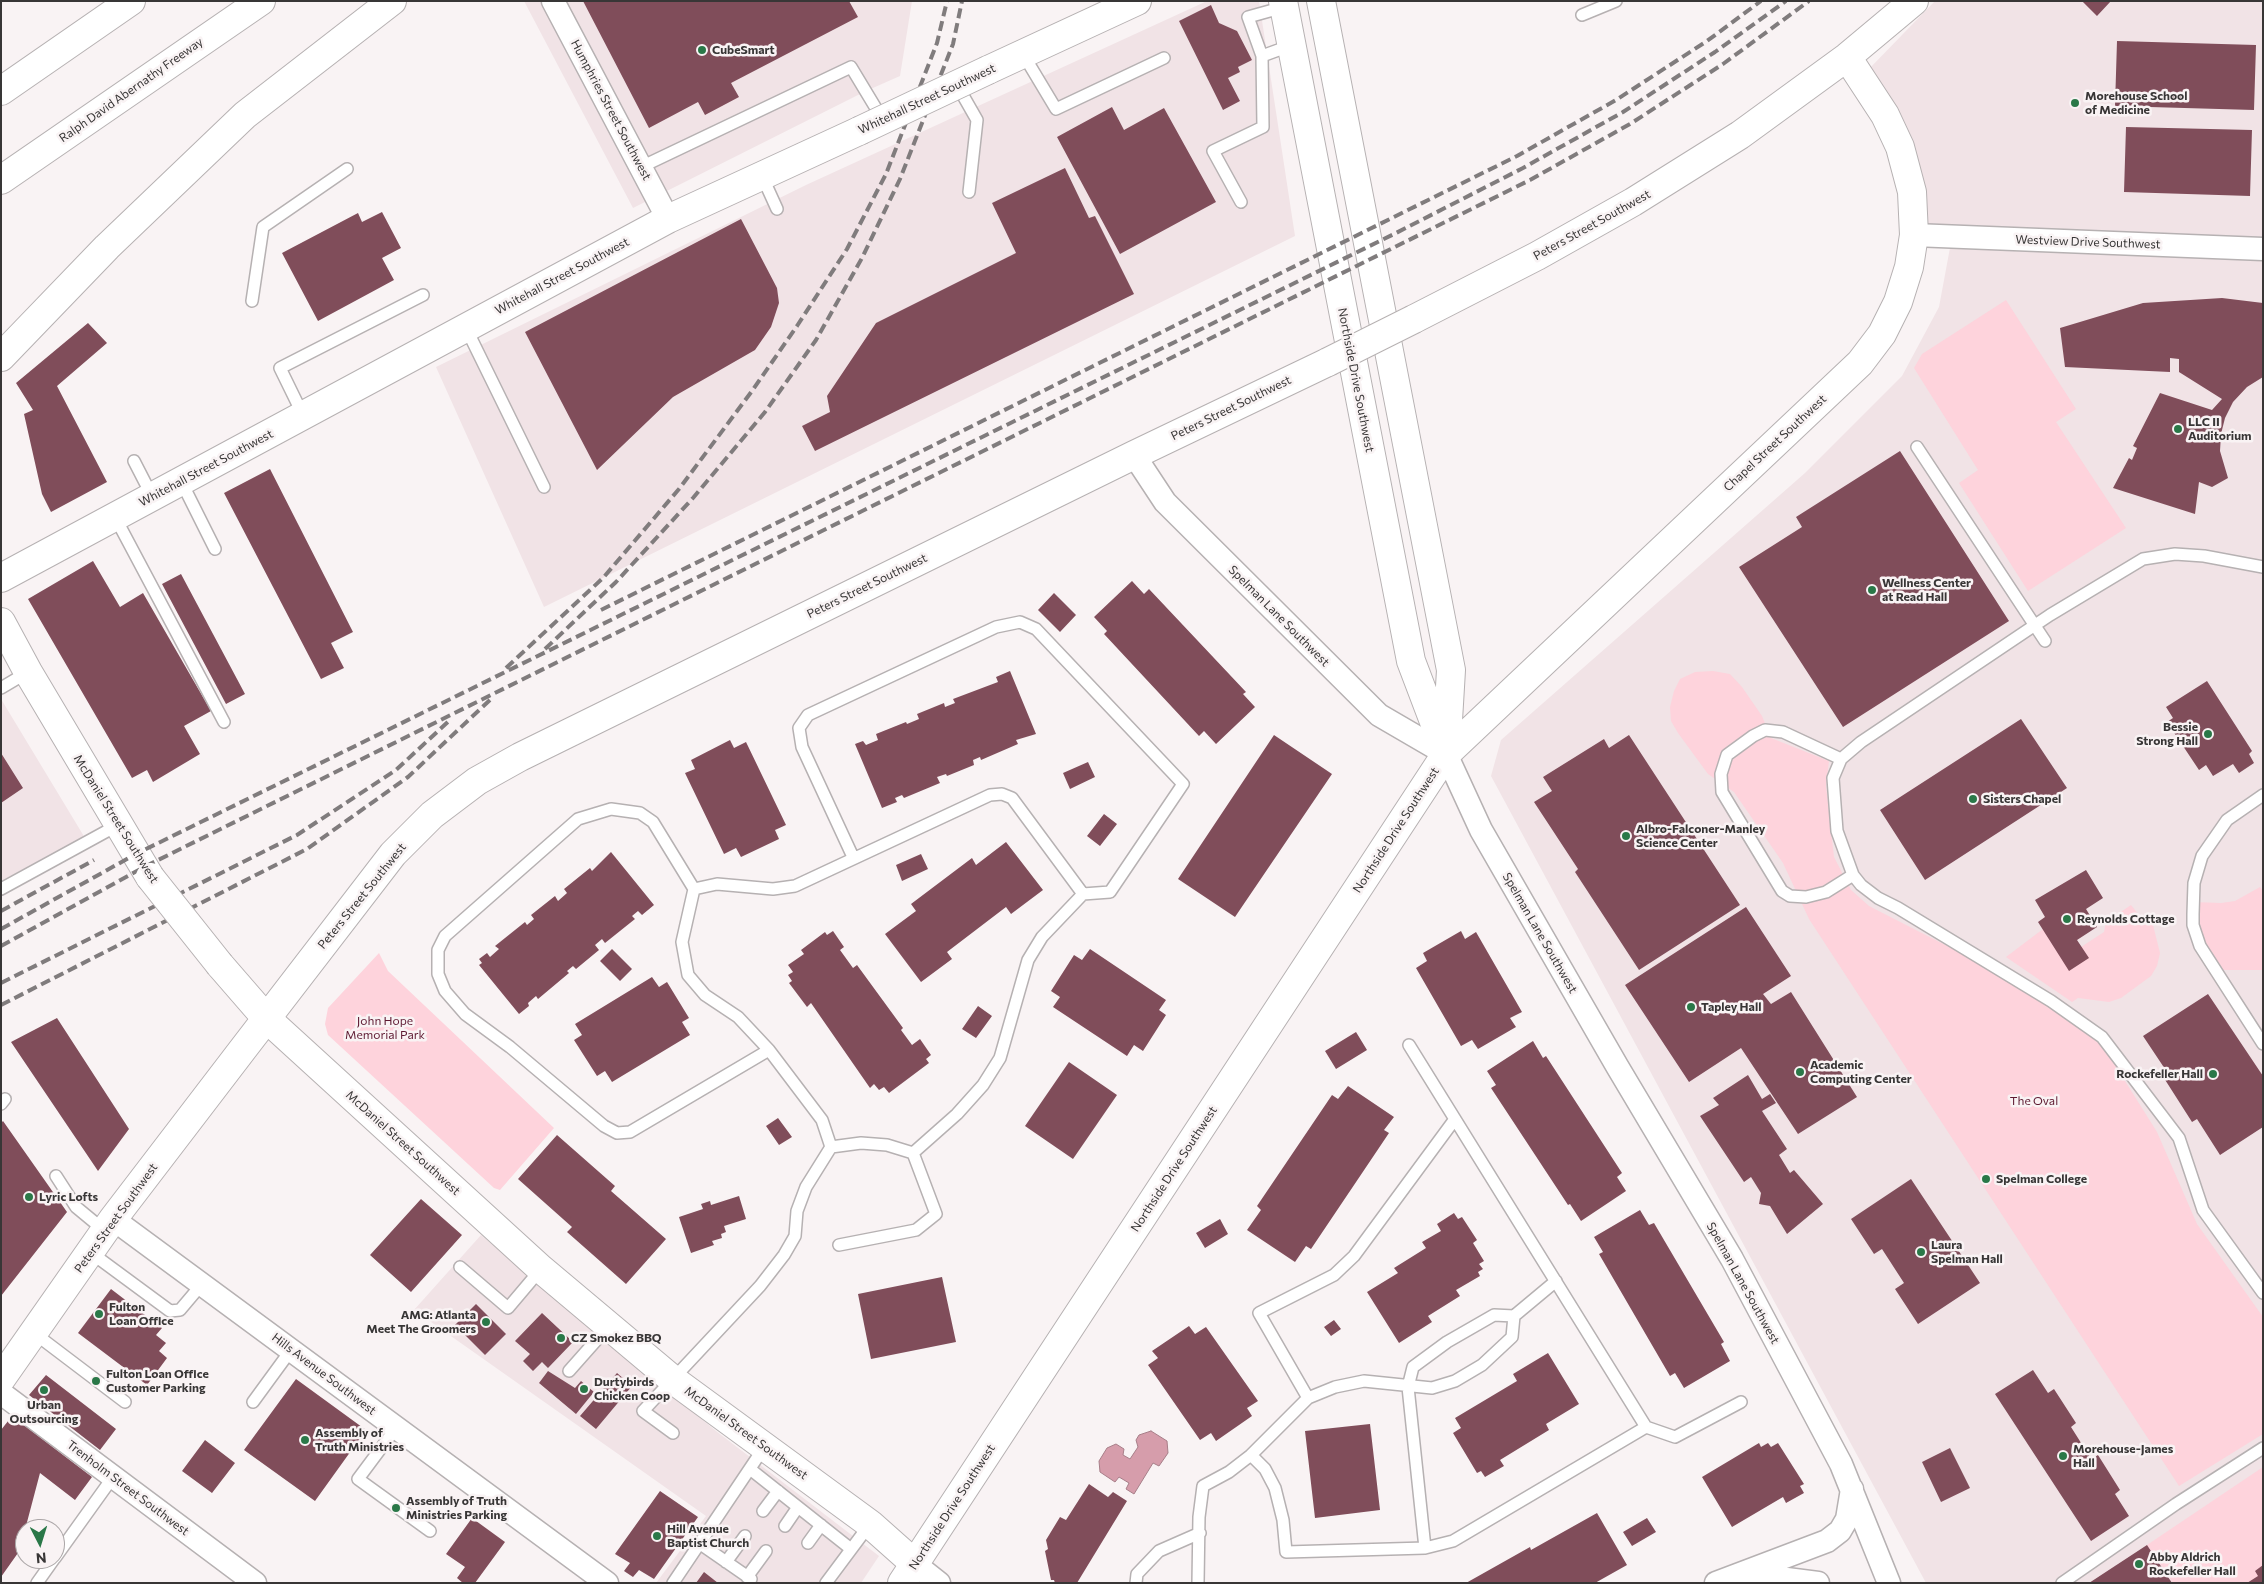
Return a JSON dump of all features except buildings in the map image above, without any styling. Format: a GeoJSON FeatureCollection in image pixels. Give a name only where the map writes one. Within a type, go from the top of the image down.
{"type":"FeatureCollection","features":[{"type":"Feature","properties":{"kind":"main road"},"geometry":{"type":"LineString","coordinates":[[1,91],[131,1]]}},
{"type":"Feature","properties":{"kind":"main road","name":"Ralph David Abernathy Freeway"},"geometry":{"type":"LineString","coordinates":[[1,180],[261,1]]}},
{"type":"Feature","properties":{"kind":"main road"},"geometry":{"type":"LineString","coordinates":[[1,357],[107,247],[245,115],[392,1]]}},
{"type":"Feature","properties":{"kind":"main road","name":"Whitehall Street Southwest"},"geometry":{"type":"LineString","coordinates":[[1,578],[668,219],[1137,1]]}},
{"type":"Feature","properties":{"kind":"main road","name":"Northside Drive Southwest"},"geometry":{"type":"LineString","coordinates":[[908,1573],[1446,754],[1451,670],[1321,1]]}},
{"type":"Feature","properties":{"kind":"main road","name":"Peters Street Southwest"},"geometry":{"type":"LineString","coordinates":[[1,1379],[103,1234],[393,854],[432,815],[477,781],[520,757],[1134,455],[1328,362],[1537,256],[1634,202],[1740,135],[1847,57],[1914,1]]}},
{"type":"Feature","properties":{"kind":"main road","name":"Northside Drive Southwest"},"geometry":{"type":"LineString","coordinates":[[1284,4],[1411,661],[1446,754]]}},
{"type":"Feature","properties":{"kind":"main road","name":"Chapel Street Southwest"},"geometry":{"type":"LineString","coordinates":[[1446,754],[1860,363],[1882,334],[1898,302],[1909,267],[1914,235],[1912,192],[1900,147],[1885,115],[1847,57]]}},
{"type":"Feature","properties":{"kind":"main road","name":"McDaniel Street Southwest"},"geometry":{"type":"LineString","coordinates":[[1,622],[28,672],[150,877],[220,965],[266,1018],[541,1270],[672,1379],[870,1524],[908,1573]]}},
{"type":"Feature","properties":{"kind":"street","name":"Humphries Street Southwest"},"geometry":{"type":"LineString","coordinates":[[553,1],[668,219]]}},
{"type":"Feature","properties":{"kind":"street","name":"Westview Drive Southwest"},"geometry":{"type":"LineString","coordinates":[[1914,235],[2263,249]]}},
{"type":"Feature","properties":{"kind":"street","name":"Spelman Lane Southwest"},"geometry":{"type":"LineString","coordinates":[[1134,455],[1165,502],[1379,715],[1446,754],[1480,830],[1732,1259],[1841,1464],[1889,1583]]}},
{"type":"Feature","properties":{"kind":"street","name":"Hills Avenue Southwest"},"geometry":{"type":"LineString","coordinates":[[103,1234],[202,1284],[606,1583]]}},
{"type":"Feature","properties":{"kind":"street","name":"Trenholm Street Southwest"},"geometry":{"type":"LineString","coordinates":[[1,1393],[255,1583]]}},
{"type":"Feature","properties":{"kind":"street"},"geometry":{"type":"LineString","coordinates":[[1716,1583],[1827,1541],[1840,1531],[1846,1518],[1852,1488]]}},
{"type":"Feature","properties":{"kind":"street"},"geometry":{"type":"LineString","coordinates":[[908,1573],[939,1583]]}},
{"type":"Feature","properties":{"kind":"street"},"geometry":{"type":"LineString","coordinates":[[1716,1583],[1779,1578],[1818,1583]]}},
{"type":"Feature","properties":{"kind":"lane"},"geometry":{"type":"LineString","coordinates":[[1582,15],[1616,1]]}},
{"type":"Feature","properties":{"kind":"lane"},"geometry":{"type":"LineString","coordinates":[[1241,202],[1213,151],[1263,128],[1262,56],[1248,17],[1284,4]]}},
{"type":"Feature","properties":{"kind":"lane"},"geometry":{"type":"LineString","coordinates":[[1262,56],[1292,45]]}},
{"type":"Feature","properties":{"kind":"lane"},"geometry":{"type":"LineString","coordinates":[[1023,54],[1056,109],[1164,58]]}},
{"type":"Feature","properties":{"kind":"lane"},"geometry":{"type":"LineString","coordinates":[[641,167],[851,67],[883,120]]}},
{"type":"Feature","properties":{"kind":"lane"},"geometry":{"type":"LineString","coordinates":[[958,85],[977,120],[970,192]]}},
{"type":"Feature","properties":{"kind":"lane"},"geometry":{"type":"LineString","coordinates":[[252,301],[263,227],[348,169]]}},
{"type":"Feature","properties":{"kind":"lane"},"geometry":{"type":"LineString","coordinates":[[762,176],[777,209]]}},
{"type":"Feature","properties":{"kind":"lane"},"geometry":{"type":"LineString","coordinates":[[304,415],[280,368],[423,295]]}},
{"type":"Feature","properties":{"kind":"lane"},"geometry":{"type":"LineString","coordinates":[[466,328],[544,487]]}},
{"type":"Feature","properties":{"kind":"lane"},"geometry":{"type":"LineString","coordinates":[[1917,447],[2045,641]]}},
{"type":"Feature","properties":{"kind":"lane"},"geometry":{"type":"LineString","coordinates":[[134,461],[152,496]]}},
{"type":"Feature","properties":{"kind":"lane"},"geometry":{"type":"LineString","coordinates":[[181,481],[215,549]]}},
{"type":"Feature","properties":{"kind":"lane"},"geometry":{"type":"LineString","coordinates":[[115,516],[224,722]]}},
{"type":"Feature","properties":{"kind":"lane"},"geometry":{"type":"LineString","coordinates":[[2263,567],[2204,556],[2174,554],[2143,559],[2050,615],[1873,733],[1841,758],[1833,778],[1833,803],[1837,832],[1852,875],[1861,885],[1878,898],[1898,908],[2051,1001],[2102,1037],[2179,1138],[2203,1210],[2263,1293]]}},
{"type":"Feature","properties":{"kind":"lane"},"geometry":{"type":"LineString","coordinates":[[854,857],[802,748],[799,728],[808,714],[996,627],[1020,622],[1036,629],[1184,784],[1110,892],[1084,894],[1042,937],[1028,960],[1000,1058],[983,1085],[958,1114],[913,1153]]}},
{"type":"Feature","properties":{"kind":"lane"},"geometry":{"type":"LineString","coordinates":[[1,688],[28,672]]}},
{"type":"Feature","properties":{"kind":"lane"},"geometry":{"type":"LineString","coordinates":[[1841,758],[1783,732],[1765,730],[1753,736],[1727,755],[1721,774],[1722,792],[1782,891],[1790,896],[1806,897],[1826,892],[1852,875]]}},
{"type":"Feature","properties":{"kind":"lane"},"geometry":{"type":"LineString","coordinates":[[694,888],[718,884],[773,890],[795,886],[990,795],[1002,794],[1012,798],[1084,894]]}},
{"type":"Feature","properties":{"kind":"lane"},"geometry":{"type":"LineString","coordinates":[[2263,795],[2227,820],[2202,856],[2194,883],[2193,914],[2193,925],[2200,946],[2263,1044]]}},
{"type":"Feature","properties":{"kind":"lane"},"geometry":{"type":"LineString","coordinates":[[769,1050],[630,1132],[617,1133],[604,1126],[510,1047],[465,1014],[445,991],[438,974],[438,950],[445,936],[578,819],[611,809],[640,813],[653,822],[694,888],[682,942],[688,975],[705,995],[738,1017],[769,1050],[822,1120],[832,1147]]}},
{"type":"Feature","properties":{"kind":"lane"},"geometry":{"type":"LineString","coordinates":[[1,889],[118,824]]}},
{"type":"Feature","properties":{"kind":"lane"},"geometry":{"type":"LineString","coordinates":[[1409,1045],[1646,1427],[1675,1437],[1741,1402]]}},
{"type":"Feature","properties":{"kind":"lane"},"geometry":{"type":"LineString","coordinates":[[1308,1398],[1259,1313],[1334,1275],[1354,1256],[1455,1119]]}},
{"type":"Feature","properties":{"kind":"lane"},"geometry":{"type":"LineString","coordinates":[[832,1147],[860,1144],[887,1145],[913,1153]]}},
{"type":"Feature","properties":{"kind":"lane"},"geometry":{"type":"LineString","coordinates":[[674,1433],[643,1410],[760,1286],[784,1255],[795,1236],[797,1211],[806,1187],[832,1147]]}},
{"type":"Feature","properties":{"kind":"lane"},"geometry":{"type":"LineString","coordinates":[[839,1245],[916,1230],[936,1214],[913,1153]]}},
{"type":"Feature","properties":{"kind":"lane"},"geometry":{"type":"LineString","coordinates":[[56,1176],[76,1207],[103,1234],[170,1311],[180,1310],[202,1284]]}},
{"type":"Feature","properties":{"kind":"lane"},"geometry":{"type":"LineString","coordinates":[[460,1267],[508,1308],[541,1270]]}},
{"type":"Feature","properties":{"kind":"lane"},"geometry":{"type":"LineString","coordinates":[[1425,1548],[1408,1387],[1413,1367],[1447,1342],[1494,1315],[1514,1316],[1556,1282]]}},
{"type":"Feature","properties":{"kind":"lane"},"geometry":{"type":"LineString","coordinates":[[1198,1583],[1199,1517],[1203,1486],[1229,1472],[1251,1455],[1308,1398],[1335,1387],[1364,1382],[1385,1382],[1408,1387],[1432,1388],[1455,1381],[1482,1365],[1512,1337],[1514,1316]]}},
{"type":"Feature","properties":{"kind":"lane"},"geometry":{"type":"LineString","coordinates":[[570,1371],[608,1326]]}},
{"type":"Feature","properties":{"kind":"lane"},"geometry":{"type":"LineString","coordinates":[[34,1333],[125,1402]]}},
{"type":"Feature","properties":{"kind":"lane"},"geometry":{"type":"LineString","coordinates":[[253,1402],[291,1350]]}},
{"type":"Feature","properties":{"kind":"lane"},"geometry":{"type":"LineString","coordinates":[[1251,1455],[1265,1469],[1275,1488],[1283,1520],[1286,1552],[1425,1548],[1453,1541],[1646,1427]]}},
{"type":"Feature","properties":{"kind":"lane"},"geometry":{"type":"LineString","coordinates":[[396,1428],[358,1479],[430,1531]]}},
{"type":"Feature","properties":{"kind":"lane"},"geometry":{"type":"LineString","coordinates":[[673,1583],[765,1446]]}},
{"type":"Feature","properties":{"kind":"lane"},"geometry":{"type":"LineString","coordinates":[[2062,1583],[2176,1504],[2263,1448]]}},
{"type":"Feature","properties":{"kind":"lane"},"geometry":{"type":"LineString","coordinates":[[750,1469],[851,1549]]}},
{"type":"Feature","properties":{"kind":"lane"},"geometry":{"type":"LineString","coordinates":[[65,1545],[113,1477]]}},
{"type":"Feature","properties":{"kind":"lane"},"geometry":{"type":"LineString","coordinates":[[763,1510],[778,1490]]}},
{"type":"Feature","properties":{"kind":"lane"},"geometry":{"type":"LineString","coordinates":[[785,1526],[798,1507]]}},
{"type":"Feature","properties":{"kind":"lane"},"geometry":{"type":"LineString","coordinates":[[826,1583],[870,1524]]}},
{"type":"Feature","properties":{"kind":"lane"},"geometry":{"type":"LineString","coordinates":[[808,1543],[821,1525]]}},
{"type":"Feature","properties":{"kind":"lane"},"geometry":{"type":"LineString","coordinates":[[1136,1583],[1137,1574],[1158,1551],[1200,1533]]}},
{"type":"Feature","properties":{"kind":"lane"},"geometry":{"type":"LineString","coordinates":[[726,1562],[745,1536]]}},
{"type":"Feature","properties":{"kind":"lane"},"geometry":{"type":"LineString","coordinates":[[699,1543],[749,1578],[766,1551]]}},
{"type":"Feature","properties":{"kind":"lane"},"geometry":{"type":"LineString","coordinates":[[37,1583],[48,1569]]}},
{"type":"Feature","properties":{"kind":"shaded area"},"geometry":{"type":"Polygon","coordinates":[[[524,1],[912,1],[900,76],[866,91],[633,208],[524,1]]]}},
{"type":"Feature","properties":{"kind":"shaded area"},"geometry":{"type":"Polygon","coordinates":[[[1207,1],[1259,1],[1295,236],[544,607],[436,367],[806,185],[1207,1]]]}},
{"type":"Feature","properties":{"kind":"shaded area","name":"Morehouse School of Medicine"},"geometry":{"type":"Polygon","coordinates":[[[1935,1],[2263,1],[2263,247],[1921,229],[1868,70],[1935,1]]]}},
{"type":"Feature","properties":{"kind":"shaded area","name":"Spelman College"},"geometry":{"type":"Polygon","coordinates":[[[1952,237],[2263,250],[2263,1583],[1926,1583],[1491,776],[1501,740],[1805,473],[1902,376],[1939,307],[1952,237]]]}},
{"type":"Feature","properties":{"kind":"shaded area"},"geometry":{"type":"Polygon","coordinates":[[[1,699],[85,838],[1,881],[1,699]]]}},
{"type":"Feature","properties":{"kind":"shaded area"},"geometry":{"type":"Polygon","coordinates":[[[481,1235],[716,1431],[879,1556],[861,1583],[656,1583],[706,1516],[414,1310],[481,1235]]]}},
{"type":"Feature","properties":{"kind":"shaded area"},"geometry":{"type":"Polygon","coordinates":[[[1151,1431],[1167,1441],[1168,1453],[1159,1466],[1153,1463],[1134,1494],[1126,1489],[1129,1483],[1119,1477],[1115,1482],[1100,1472],[1099,1461],[1107,1448],[1116,1444],[1124,1449],[1123,1455],[1130,1459],[1138,1447],[1136,1440],[1139,1435],[1151,1431]]]}},
{"type":"Feature","properties":{"kind":"green space"},"geometry":{"type":"Polygon","coordinates":[[[2006,300],[2076,409],[2056,422],[2126,528],[2028,591],[1959,483],[1978,470],[1914,368],[1922,354],[2006,300]]]}},
{"type":"Feature","properties":{"kind":"green space","name":"The Oval"},"geometry":{"type":"Polygon","coordinates":[[[1713,671],[1730,674],[1742,687],[1762,716],[1771,738],[1829,761],[1826,786],[1834,857],[1851,890],[1869,906],[2000,973],[2098,1038],[2157,1132],[2197,1224],[2263,1317],[2263,1434],[2179,1486],[1809,919],[1783,863],[1734,792],[1708,774],[1671,721],[1670,707],[1674,691],[1680,679],[1695,672],[1713,671]]]}},
{"type":"Feature","properties":{"kind":"green space"},"geometry":{"type":"Polygon","coordinates":[[[2260,887],[2263,891],[2263,970],[2215,970],[2193,914],[2193,902],[2221,903],[2235,901],[2260,887]]]}},
{"type":"Feature","properties":{"kind":"green space"},"geometry":{"type":"Polygon","coordinates":[[[2131,905],[2142,919],[2153,925],[2160,953],[2157,966],[2151,976],[2121,998],[2109,1002],[2078,998],[2072,1002],[2006,957],[2043,929],[2081,947],[2104,932],[2106,922],[2131,905]]]}},
{"type":"Feature","properties":{"kind":"green space","name":"John Hope Memorial Park"},"geometry":{"type":"Polygon","coordinates":[[[379,953],[388,971],[554,1128],[500,1190],[494,1188],[328,1035],[325,1024],[328,1008],[379,953]]]}},
{"type":"Feature","properties":{"kind":"green space"},"geometry":{"type":"Polygon","coordinates":[[[2263,1467],[2263,1583],[2173,1583],[2147,1545],[2263,1467]]]}},
{"type":"Feature","properties":{"kind":"railway"},"geometry":{"type":"LineString","coordinates":[[506,668],[603,578],[679,489],[752,391],[797,326],[847,249],[886,174],[937,43],[947,1]]}},
{"type":"Feature","properties":{"kind":"railway"},"geometry":{"type":"LineString","coordinates":[[545,649],[616,582],[693,498],[765,412],[816,340],[862,258],[900,179],[953,44],[962,1]]}},
{"type":"Feature","properties":{"kind":"railway"},"geometry":{"type":"LineString","coordinates":[[601,610],[1517,156],[1616,100],[1707,41],[1761,1]]}},
{"type":"Feature","properties":{"kind":"railway"},"geometry":{"type":"LineString","coordinates":[[1,929],[136,854],[1396,233],[1523,168],[1623,112],[1715,52],[1786,1]]}},
{"type":"Feature","properties":{"kind":"railway"},"geometry":{"type":"LineString","coordinates":[[1,946],[144,867],[1530,180],[1630,124],[1723,64],[1809,1]]}},
{"type":"Feature","properties":{"kind":"railway"},"geometry":{"type":"LineString","coordinates":[[1,1005],[307,849],[408,777],[492,698]]}},
{"type":"Feature","properties":{"kind":"railway"},"geometry":{"type":"LineString","coordinates":[[1,983],[297,835],[396,770],[451,719]]}},
{"type":"Feature","properties":{"kind":"railway"},"geometry":{"type":"LineString","coordinates":[[1,911],[94,860]]}},
{"type":"Feature","properties":{"kind":"place","name":"CubeSmart"},"geometry":{"type":"Point","coordinates":[702,50]}},
{"type":"Feature","properties":{"kind":"place","name":"Morehouse School of Medicine"},"geometry":{"type":"Point","coordinates":[2075,103]}},
{"type":"Feature","properties":{"kind":"place","name":"LLC II Auditorium"},"geometry":{"type":"Point","coordinates":[2178,429]}},
{"type":"Feature","properties":{"kind":"place","name":"Wellness Center at Read Hall"},"geometry":{"type":"Point","coordinates":[1872,590]}},
{"type":"Feature","properties":{"kind":"place","name":"Bessie Strong Hall"},"geometry":{"type":"Point","coordinates":[2208,734]}},
{"type":"Feature","properties":{"kind":"place","name":"Sisters Chapel"},"geometry":{"type":"Point","coordinates":[1973,799]}},
{"type":"Feature","properties":{"kind":"place","name":"Albro-Falconer-Manley Science Center"},"geometry":{"type":"Point","coordinates":[1626,836]}},
{"type":"Feature","properties":{"kind":"place","name":"Reynolds Cottage"},"geometry":{"type":"Point","coordinates":[2067,919]}},
{"type":"Feature","properties":{"kind":"place","name":"Tapley Hall"},"geometry":{"type":"Point","coordinates":[1691,1007]}},
{"type":"Feature","properties":{"kind":"place","name":"Academic Computing Center"},"geometry":{"type":"Point","coordinates":[1800,1072]}},
{"type":"Feature","properties":{"kind":"place","name":"Rockefeller Hall"},"geometry":{"type":"Point","coordinates":[2213,1074]}},
{"type":"Feature","properties":{"kind":"place","name":"Spelman College"},"geometry":{"type":"Point","coordinates":[1986,1179]}},
{"type":"Feature","properties":{"kind":"place","name":"Lyric Lofts"},"geometry":{"type":"Point","coordinates":[29,1197]}},
{"type":"Feature","properties":{"kind":"place","name":"Laura Spelman Hall"},"geometry":{"type":"Point","coordinates":[1921,1252]}},
{"type":"Feature","properties":{"kind":"place","name":"Fulton Loan Office"},"geometry":{"type":"Point","coordinates":[99,1314]}},
{"type":"Feature","properties":{"kind":"place","name":"AMG: Atlanta Meet The Groomers"},"geometry":{"type":"Point","coordinates":[486,1322]}},
{"type":"Feature","properties":{"kind":"place","name":"CZ Smokez BBQ"},"geometry":{"type":"Point","coordinates":[561,1338]}},
{"type":"Feature","properties":{"kind":"place","name":"Fulton Loan Office Customer Parking"},"geometry":{"type":"Point","coordinates":[96,1381]}},
{"type":"Feature","properties":{"kind":"place","name":"Durtybirds Chicken Coop"},"geometry":{"type":"Point","coordinates":[584,1389]}},
{"type":"Feature","properties":{"kind":"place","name":"Urban Outsourcing"},"geometry":{"type":"Point","coordinates":[44,1390]}},
{"type":"Feature","properties":{"kind":"place","name":"Assembly of Truth Ministries"},"geometry":{"type":"Point","coordinates":[305,1440]}},
{"type":"Feature","properties":{"kind":"place","name":"Morehouse-James Hall"},"geometry":{"type":"Point","coordinates":[2063,1456]}},
{"type":"Feature","properties":{"kind":"place","name":"Assembly of Truth Ministries Parking"},"geometry":{"type":"Point","coordinates":[396,1508]}},
{"type":"Feature","properties":{"kind":"place","name":"Hill Avenue Baptist Church"},"geometry":{"type":"Point","coordinates":[657,1536]}},
{"type":"Feature","properties":{"kind":"place","name":"Abby Aldrich Rockefeller Hall"},"geometry":{"type":"Point","coordinates":[2139,1564]}}]}
